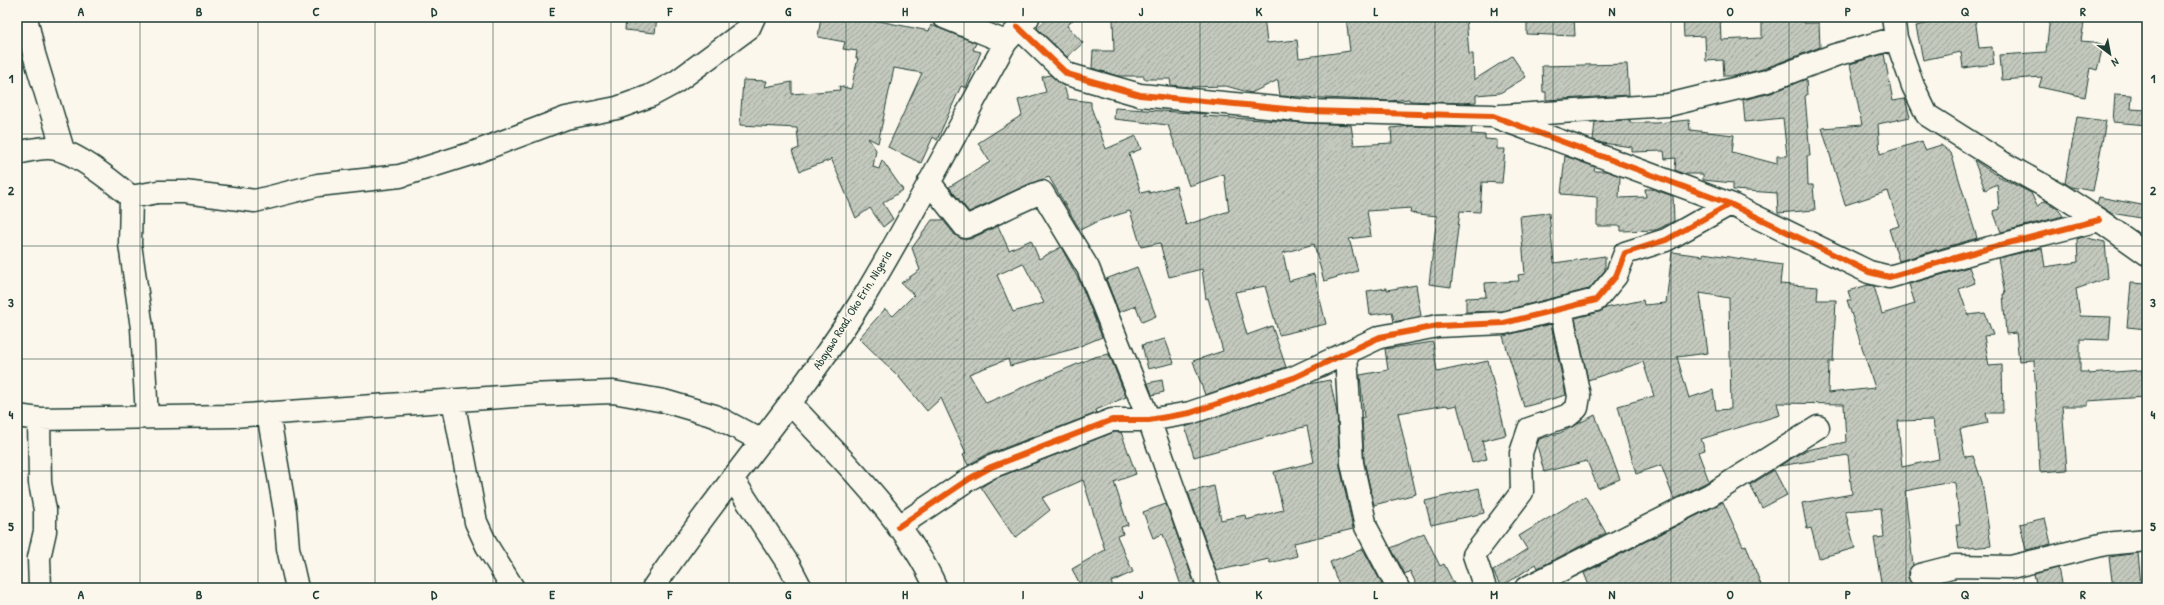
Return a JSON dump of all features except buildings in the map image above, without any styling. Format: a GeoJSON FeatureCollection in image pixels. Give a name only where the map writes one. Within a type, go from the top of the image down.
{"type":"FeatureCollection","features":[{"type":"Feature","properties":{"kind":"street"},"geometry":{"type":"LineString","coordinates":[[26,17],[34,54],[63,150]]}},
{"type":"Feature","properties":{"kind":"street"},"geometry":{"type":"LineString","coordinates":[[131,197],[158,192],[184,192],[255,201],[318,185],[400,176],[473,153],[566,118],[618,108],[650,96],[676,82],[749,28],[754,17]]}},
{"type":"Feature","properties":{"kind":"street"},"geometry":{"type":"LineString","coordinates":[[944,17],[1017,29],[1067,74],[1140,95],[1308,111],[1492,116],[1668,105],[1767,81],[1835,55],[1894,27],[1913,86],[1928,115],[2003,163],[2059,194],[2147,254]]}},
{"type":"Feature","properties":{"kind":"street","name":"Abayawo Road, Oko Erin, Nigeria"},"geometry":{"type":"LineString","coordinates":[[652,588],[732,478],[790,404],[864,297],[1017,29]]}},
{"type":"Feature","properties":{"kind":"street"},"geometry":{"type":"LineString","coordinates":[[1492,116],[1730,204],[1869,272],[1889,277],[1989,248],[2099,220]]}},
{"type":"Feature","properties":{"kind":"street"},"geometry":{"type":"LineString","coordinates":[[17,153],[47,148],[63,150],[112,181],[131,197]]}},
{"type":"Feature","properties":{"kind":"street"},"geometry":{"type":"LineString","coordinates":[[929,182],[964,227],[986,219],[1019,201],[1042,192],[1088,268],[1149,420],[1209,588]]}},
{"type":"Feature","properties":{"kind":"street"},"geometry":{"type":"LineString","coordinates":[[131,197],[130,244],[142,328],[147,418]]}},
{"type":"Feature","properties":{"kind":"street"},"geometry":{"type":"LineString","coordinates":[[898,527],[969,479],[990,467],[1112,420],[1149,420],[1190,413],[1293,378],[1380,337],[1438,326],[1504,322],[1561,310],[1596,300],[1616,276],[1625,253],[1666,240],[1730,204]]}},
{"type":"Feature","properties":{"kind":"street"},"geometry":{"type":"LineString","coordinates":[[1485,588],[1474,555],[1522,492],[1521,453],[1530,429],[1569,415],[1577,408],[1579,396],[1561,310]]}},
{"type":"Feature","properties":{"kind":"street"},"geometry":{"type":"LineString","coordinates":[[1346,353],[1352,464],[1366,527],[1398,588]]}},
{"type":"Feature","properties":{"kind":"street"},"geometry":{"type":"LineString","coordinates":[[17,416],[39,418],[147,418],[268,413],[453,400],[613,392],[664,401],[715,416],[762,441]]}},
{"type":"Feature","properties":{"kind":"street"},"geometry":{"type":"LineString","coordinates":[[453,400],[476,522],[494,558],[513,588]]}},
{"type":"Feature","properties":{"kind":"street"},"geometry":{"type":"LineString","coordinates":[[790,404],[883,507],[914,548],[936,588]]}},
{"type":"Feature","properties":{"kind":"street"},"geometry":{"type":"LineString","coordinates":[[268,413],[285,511],[288,548],[297,588]]}},
{"type":"Feature","properties":{"kind":"street"},"geometry":{"type":"LineString","coordinates":[[39,418],[40,483],[45,510],[45,531],[39,558],[40,588]]}},
{"type":"Feature","properties":{"kind":"street"},"geometry":{"type":"LineString","coordinates":[[1526,588],[1710,495],[1818,427]]}},
{"type":"Feature","properties":{"kind":"street"},"geometry":{"type":"LineString","coordinates":[[732,478],[789,565],[801,588]]}},
{"type":"Feature","properties":{"kind":"street"},"geometry":{"type":"LineString","coordinates":[[1920,576],[1955,566],[2011,567],[2105,544],[2147,540]]}},
{"type":"Feature","properties":{"kind":"cycle path"},"geometry":{"type":"LineString","coordinates":[[1018,27],[1067,74],[1140,95],[1308,111],[1493,116],[1730,204],[1869,272],[1889,277],[1989,248],[2099,220]]}},
{"type":"Feature","properties":{"kind":"cycle path"},"geometry":{"type":"LineString","coordinates":[[898,527],[969,479],[991,467],[1112,420],[1149,420],[1190,413],[1293,378],[1380,337],[1438,326],[1504,323],[1596,300],[1616,276],[1625,253],[1666,240],[1730,204]]}}]}
